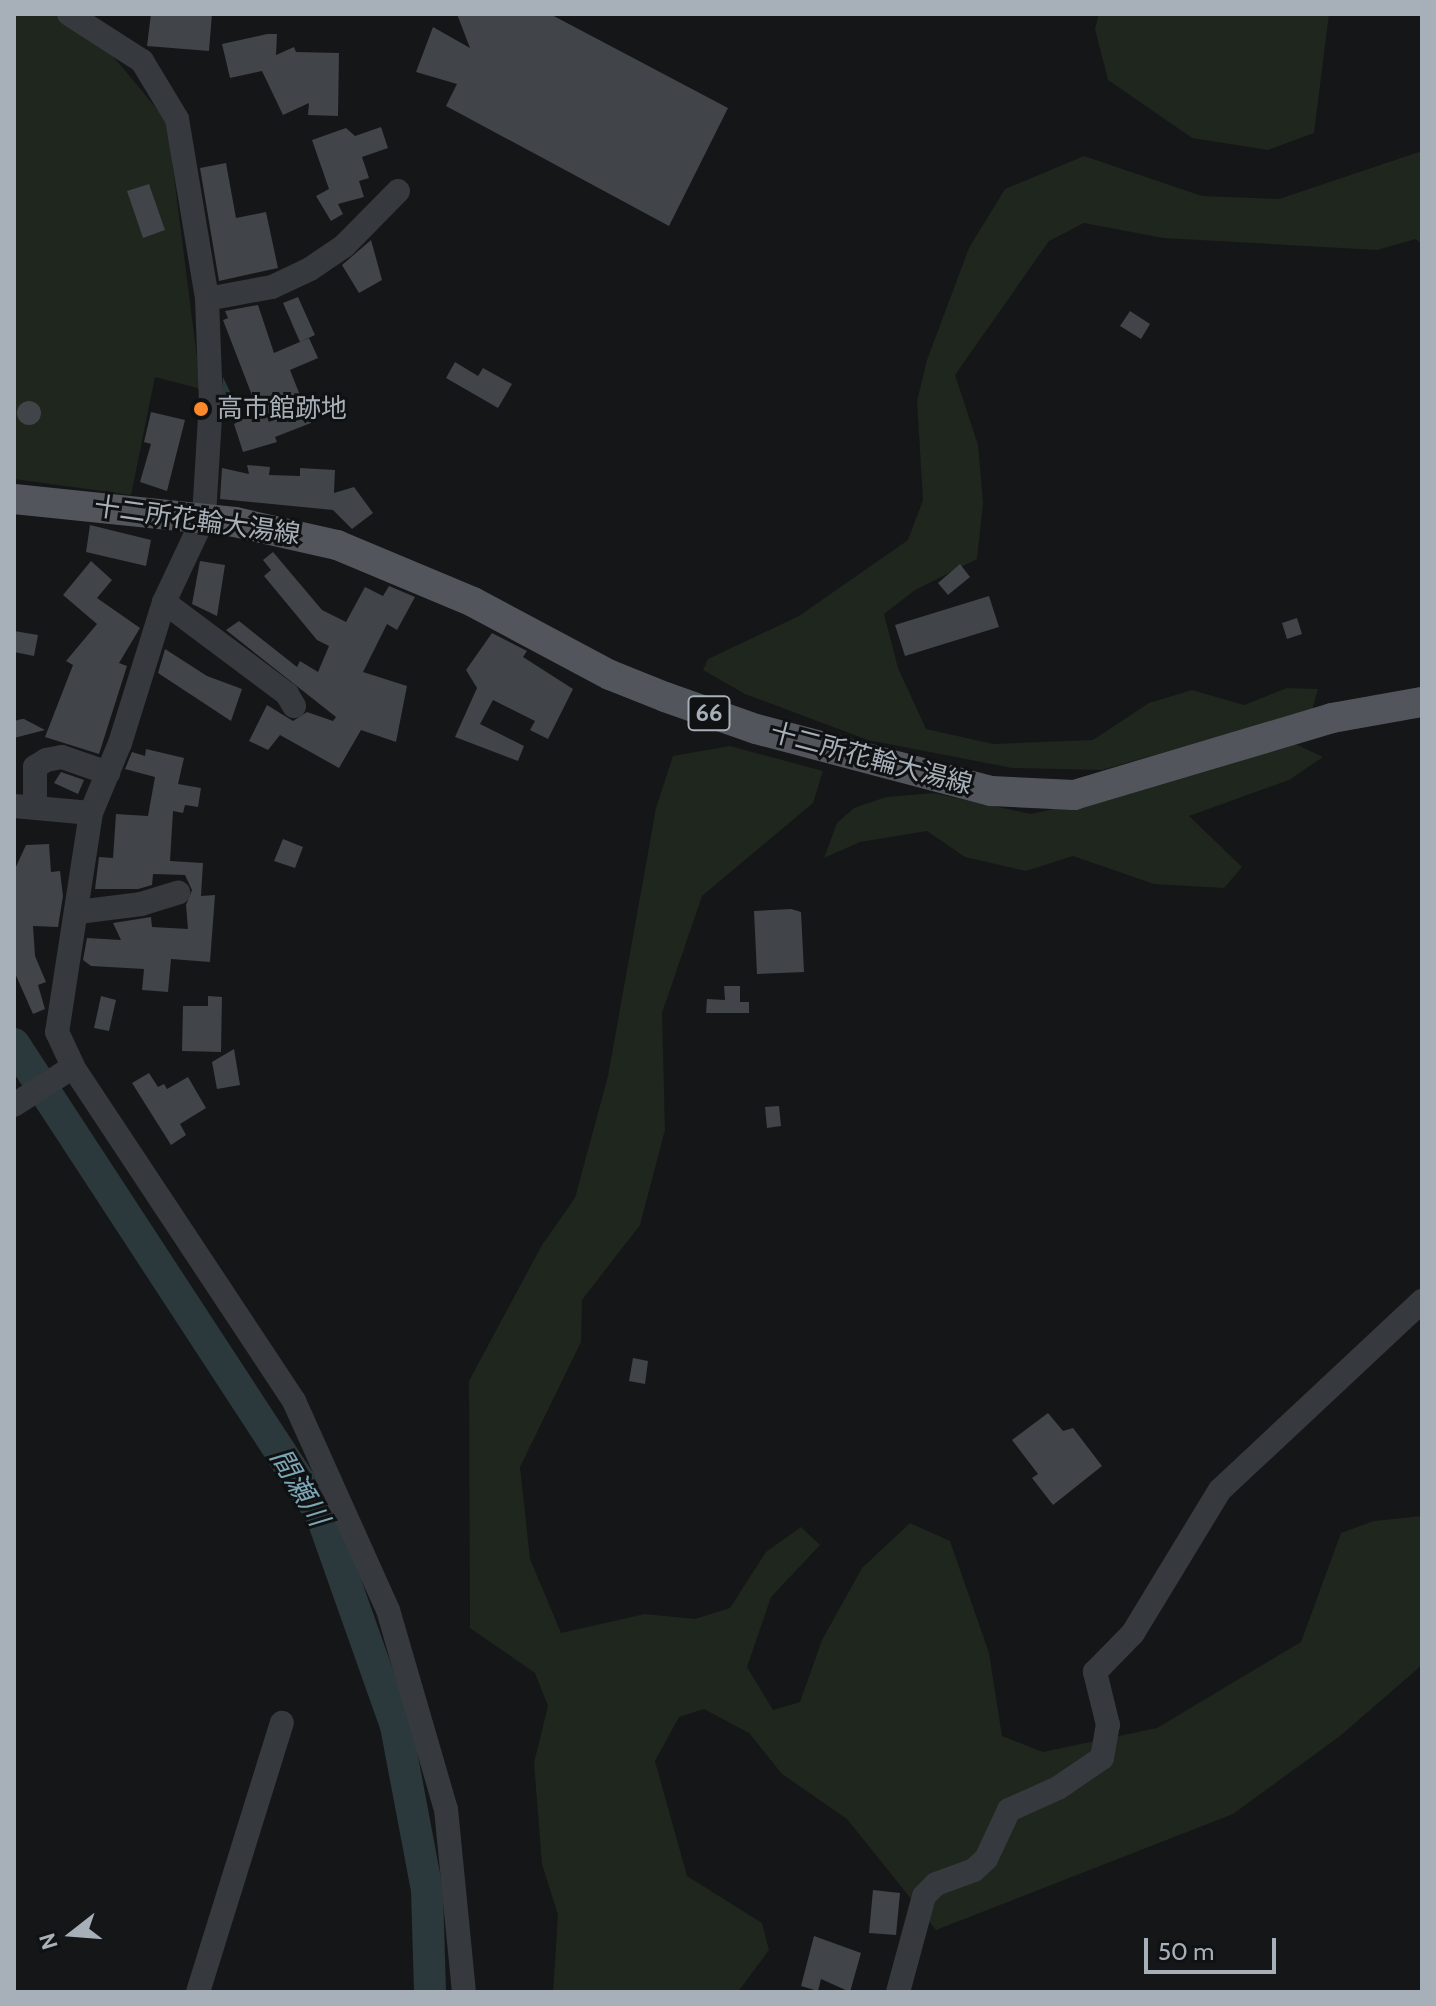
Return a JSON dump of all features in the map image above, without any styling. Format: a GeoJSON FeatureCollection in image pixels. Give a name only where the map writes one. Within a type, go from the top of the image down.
{"type":"FeatureCollection","features":[{"type":"Feature","properties":{"kind":"main road","name":"十二所花輪大湯線"},"geometry":{"type":"LineString","coordinates":[[14,499],[204,517],[294,532],[391,565],[610,675],[756,729],[991,791],[1074,795],[1332,718],[1422,702]]}},
{"type":"Feature","properties":{"kind":"street"},"geometry":{"type":"LineString","coordinates":[[69,14],[142,61],[177,119],[207,299],[211,401],[204,517],[164,602],[108,773],[91,813],[57,1032],[67,1070],[294,1401],[388,1610],[446,1809],[464,1992]]}},
{"type":"Feature","properties":{"kind":"street"},"geometry":{"type":"LineString","coordinates":[[207,299],[272,287],[310,269],[344,246],[398,191]]}},
{"type":"Feature","properties":{"kind":"street"},"geometry":{"type":"LineString","coordinates":[[164,602],[287,694],[294,706]]}},
{"type":"Feature","properties":{"kind":"street"},"geometry":{"type":"LineString","coordinates":[[91,813],[24,806],[35,767],[46,760],[62,757],[108,773]]}},
{"type":"Feature","properties":{"kind":"street"},"geometry":{"type":"LineString","coordinates":[[78,912],[141,904],[178,893]]}},
{"type":"Feature","properties":{"kind":"street"},"geometry":{"type":"LineString","coordinates":[[14,1105],[67,1070]]}},
{"type":"Feature","properties":{"kind":"street"},"geometry":{"type":"LineString","coordinates":[[898,1992],[924,1896],[936,1884],[974,1870],[986,1859],[1009,1810],[1058,1788],[1102,1758],[1108,1725],[1095,1672],[1133,1633],[1220,1490],[1422,1301]]}},
{"type":"Feature","properties":{"kind":"street"},"geometry":{"type":"LineString","coordinates":[[198,1992],[282,1723]]}},
{"type":"Feature","properties":{"kind":"shaded area"},"geometry":{"type":"Polygon","coordinates":[[[14,14],[78,14],[167,121],[201,389],[155,377],[131,495],[14,479],[14,14]]]}},
{"type":"Feature","properties":{"kind":"shaded area"},"geometry":{"type":"Polygon","coordinates":[[[1099,14],[1329,14],[1314,133],[1268,150],[1192,138],[1108,80],[1095,29],[1099,14]]]}},
{"type":"Feature","properties":{"kind":"shaded area"},"geometry":{"type":"Polygon","coordinates":[[[1422,151],[1422,245],[1416,239],[1377,250],[1163,238],[1084,223],[1049,241],[955,375],[978,445],[983,503],[977,559],[915,590],[884,614],[898,668],[926,729],[993,744],[1093,740],[1149,703],[1192,690],[1244,705],[1287,688],[1318,689],[1312,710],[1102,770],[1012,768],[868,740],[745,694],[703,670],[708,659],[799,616],[908,540],[923,500],[917,401],[927,360],[969,248],[1005,189],[1084,156],[1202,196],[1279,199],[1422,151]]]}},
{"type":"Feature","properties":{"kind":"shaded area"},"geometry":{"type":"Polygon","coordinates":[[[223,377],[235,402],[233,410],[220,415],[223,377]]]}},
{"type":"Feature","properties":{"kind":"shaded area"},"geometry":{"type":"Polygon","coordinates":[[[1287,740],[1323,757],[1289,780],[1189,816],[1242,867],[1224,888],[1154,884],[1073,856],[1026,871],[965,857],[927,831],[860,842],[824,858],[837,823],[854,808],[886,797],[933,793],[1031,814],[1109,797],[1287,740]]]}},
{"type":"Feature","properties":{"kind":"shaded area"},"geometry":{"type":"Polygon","coordinates":[[[730,746],[823,771],[813,803],[702,896],[662,1013],[665,1130],[640,1225],[582,1300],[581,1342],[520,1467],[530,1559],[561,1633],[645,1614],[695,1619],[730,1608],[766,1552],[801,1527],[820,1545],[771,1597],[747,1667],[773,1710],[800,1702],[822,1640],[862,1568],[910,1523],[950,1541],[989,1653],[1002,1736],[1043,1752],[1157,1728],[1301,1642],[1341,1533],[1374,1521],[1422,1516],[1422,1665],[1340,1736],[1233,1814],[936,1930],[847,1819],[782,1774],[749,1733],[704,1709],[679,1717],[655,1761],[687,1876],[762,1923],[769,1950],[738,1992],[553,1992],[558,1915],[542,1864],[534,1763],[548,1706],[535,1673],[470,1628],[469,1381],[542,1245],[575,1198],[608,1076],[656,808],[673,756],[730,746]]]}},
{"type":"Feature","properties":{"kind":"building"},"geometry":{"type":"Polygon","coordinates":[[[151,14],[212,14],[209,51],[147,46],[151,14]]]}},
{"type":"Feature","properties":{"kind":"building"},"geometry":{"type":"Polygon","coordinates":[[[457,14],[550,14],[728,108],[669,226],[446,106],[457,84],[416,72],[433,27],[470,48],[457,14]]]}},
{"type":"Feature","properties":{"kind":"building"},"geometry":{"type":"Polygon","coordinates":[[[277,34],[276,55],[294,47],[296,52],[339,53],[338,116],[308,115],[309,103],[283,115],[262,71],[230,78],[222,44],[277,34]]]}},
{"type":"Feature","properties":{"kind":"building"},"geometry":{"type":"Polygon","coordinates":[[[381,127],[388,148],[362,157],[369,178],[359,181],[364,197],[338,204],[343,214],[331,221],[316,196],[329,189],[312,140],[346,128],[355,136],[381,127]]]}},
{"type":"Feature","properties":{"kind":"building"},"geometry":{"type":"Polygon","coordinates":[[[226,163],[236,218],[266,212],[278,268],[219,281],[200,168],[226,163]]]}},
{"type":"Feature","properties":{"kind":"building"},"geometry":{"type":"Polygon","coordinates":[[[149,184],[165,230],[143,238],[127,191],[149,184]]]}},
{"type":"Feature","properties":{"kind":"building"},"geometry":{"type":"Polygon","coordinates":[[[371,240],[382,280],[359,293],[342,265],[371,240]]]}},
{"type":"Feature","properties":{"kind":"building"},"geometry":{"type":"Polygon","coordinates":[[[298,297],[315,335],[300,342],[283,303],[298,297]]]}},
{"type":"Feature","properties":{"kind":"building"},"geometry":{"type":"Polygon","coordinates":[[[258,305],[274,353],[309,338],[318,358],[290,370],[311,423],[275,437],[277,442],[243,452],[234,424],[258,411],[223,320],[228,318],[225,311],[258,305]]]}},
{"type":"Feature","properties":{"kind":"building"},"geometry":{"type":"Polygon","coordinates":[[[1130,311],[1150,324],[1141,339],[1120,326],[1130,311]]]}},
{"type":"Feature","properties":{"kind":"building"},"geometry":{"type":"Polygon","coordinates":[[[455,362],[478,376],[483,368],[512,384],[498,408],[446,378],[455,362]]]}},
{"type":"Feature","properties":{"kind":"building"},"geometry":{"type":"Polygon","coordinates":[[[29,401],[37,405],[41,413],[37,421],[29,425],[21,421],[17,413],[21,405],[29,401]]]}},
{"type":"Feature","properties":{"kind":"building"},"geometry":{"type":"Polygon","coordinates":[[[151,412],[185,420],[167,491],[140,482],[151,444],[144,442],[151,412]]]}},
{"type":"Feature","properties":{"kind":"building"},"geometry":{"type":"Polygon","coordinates":[[[247,465],[270,467],[269,475],[300,476],[300,468],[335,470],[334,493],[354,487],[373,513],[352,529],[333,510],[220,499],[222,468],[249,474],[247,465]]]}},
{"type":"Feature","properties":{"kind":"building"},"geometry":{"type":"Polygon","coordinates":[[[90,525],[151,540],[146,566],[86,552],[90,525]]]}},
{"type":"Feature","properties":{"kind":"building"},"geometry":{"type":"Polygon","coordinates":[[[273,552],[322,610],[346,622],[365,587],[383,596],[389,586],[415,597],[397,630],[387,624],[363,672],[407,686],[396,742],[361,730],[339,768],[280,735],[268,750],[249,741],[267,705],[293,721],[307,712],[333,721],[336,717],[226,630],[239,621],[297,667],[300,661],[318,672],[329,646],[317,640],[264,576],[271,570],[263,560],[273,552]]]}},
{"type":"Feature","properties":{"kind":"building"},"geometry":{"type":"Polygon","coordinates":[[[91,561],[112,580],[97,598],[140,628],[119,663],[127,666],[99,754],[45,737],[73,665],[66,661],[97,624],[63,595],[91,561]]]}},
{"type":"Feature","properties":{"kind":"building"},"geometry":{"type":"Polygon","coordinates":[[[200,561],[225,565],[217,616],[192,604],[200,561]]]}},
{"type":"Feature","properties":{"kind":"building"},"geometry":{"type":"Polygon","coordinates":[[[960,564],[970,577],[948,595],[938,583],[960,564]]]}},
{"type":"Feature","properties":{"kind":"building"},"geometry":{"type":"Polygon","coordinates":[[[989,596],[999,627],[905,656],[895,625],[989,596]]]}},
{"type":"Feature","properties":{"kind":"building"},"geometry":{"type":"Polygon","coordinates":[[[1297,618],[1302,634],[1287,639],[1282,623],[1297,618]]]}},
{"type":"Feature","properties":{"kind":"building"},"geometry":{"type":"Polygon","coordinates":[[[14,631],[38,635],[34,656],[14,652],[14,631]]]}},
{"type":"Feature","properties":{"kind":"building"},"geometry":{"type":"Polygon","coordinates":[[[492,633],[527,651],[523,657],[573,689],[548,739],[530,730],[535,721],[493,700],[480,724],[524,746],[518,761],[455,737],[477,688],[466,670],[492,633]]]}},
{"type":"Feature","properties":{"kind":"building"},"geometry":{"type":"Polygon","coordinates":[[[165,649],[207,676],[242,689],[231,721],[158,673],[165,649]]]}},
{"type":"Feature","properties":{"kind":"building"},"geometry":{"type":"Polygon","coordinates":[[[24,719],[45,730],[14,738],[14,721],[24,719]]]}},
{"type":"Feature","properties":{"kind":"building"},"geometry":{"type":"Polygon","coordinates":[[[146,749],[184,758],[178,784],[201,788],[198,807],[185,805],[183,813],[173,811],[170,861],[203,863],[201,896],[215,895],[210,962],[171,959],[168,992],[142,990],[144,969],[91,966],[83,960],[87,938],[121,940],[113,923],[151,917],[152,927],[188,929],[186,905],[192,890],[185,875],[153,874],[152,885],[138,889],[95,889],[99,857],[113,858],[116,814],[148,816],[155,777],[125,769],[132,752],[145,756],[146,749]]]}},
{"type":"Feature","properties":{"kind":"building"},"geometry":{"type":"Polygon","coordinates":[[[61,772],[84,780],[78,794],[54,783],[61,772]]]}},
{"type":"Feature","properties":{"kind":"building"},"geometry":{"type":"Polygon","coordinates":[[[283,839],[303,847],[295,868],[274,861],[283,839]]]}},
{"type":"Feature","properties":{"kind":"building"},"geometry":{"type":"Polygon","coordinates":[[[49,844],[51,872],[60,871],[63,896],[58,927],[33,926],[35,956],[46,982],[38,985],[45,1009],[33,1014],[14,971],[14,871],[26,845],[49,844]]]}},
{"type":"Feature","properties":{"kind":"building"},"geometry":{"type":"Polygon","coordinates":[[[791,909],[801,912],[804,972],[757,974],[754,911],[791,909]]]}},
{"type":"Feature","properties":{"kind":"building"},"geometry":{"type":"Polygon","coordinates":[[[724,986],[740,986],[740,1002],[749,1002],[749,1013],[706,1013],[707,999],[725,1000],[724,986]]]}},
{"type":"Feature","properties":{"kind":"building"},"geometry":{"type":"Polygon","coordinates":[[[101,996],[116,1000],[109,1031],[94,1028],[101,996]]]}},
{"type":"Feature","properties":{"kind":"building"},"geometry":{"type":"Polygon","coordinates":[[[208,996],[222,997],[221,1052],[182,1051],[183,1006],[208,1006],[208,996]]]}},
{"type":"Feature","properties":{"kind":"building"},"geometry":{"type":"Polygon","coordinates":[[[234,1049],[240,1085],[217,1089],[212,1062],[234,1049]]]}},
{"type":"Feature","properties":{"kind":"building"},"geometry":{"type":"Polygon","coordinates":[[[149,1073],[158,1087],[164,1084],[167,1089],[188,1077],[206,1108],[180,1124],[186,1135],[171,1145],[132,1083],[149,1073]]]}},
{"type":"Feature","properties":{"kind":"building"},"geometry":{"type":"Polygon","coordinates":[[[779,1106],[781,1126],[767,1128],[765,1107],[779,1106]]]}},
{"type":"Feature","properties":{"kind":"building"},"geometry":{"type":"Polygon","coordinates":[[[633,1358],[648,1361],[645,1384],[629,1381],[633,1358]]]}},
{"type":"Feature","properties":{"kind":"building"},"geometry":{"type":"Polygon","coordinates":[[[1048,1413],[1063,1431],[1073,1428],[1102,1466],[1053,1505],[1032,1478],[1038,1474],[1012,1440],[1048,1413]]]}},
{"type":"Feature","properties":{"kind":"building"},"geometry":{"type":"Polygon","coordinates":[[[873,1890],[900,1893],[896,1935],[869,1933],[873,1890]]]}},
{"type":"Feature","properties":{"kind":"building"},"geometry":{"type":"Polygon","coordinates":[[[814,1936],[861,1953],[850,1992],[821,1979],[818,1991],[801,1986],[814,1936]]]}},
{"type":"Feature","properties":{"kind":"waterway","name":"間瀬川"},"geometry":{"type":"LineString","coordinates":[[14,1044],[321,1514],[396,1726],[427,1890],[430,1992]]}},
{"type":"Feature","properties":{"kind":"place","name":"高市館跡地"},"geometry":{"type":"Point","coordinates":[201,409]}}]}
